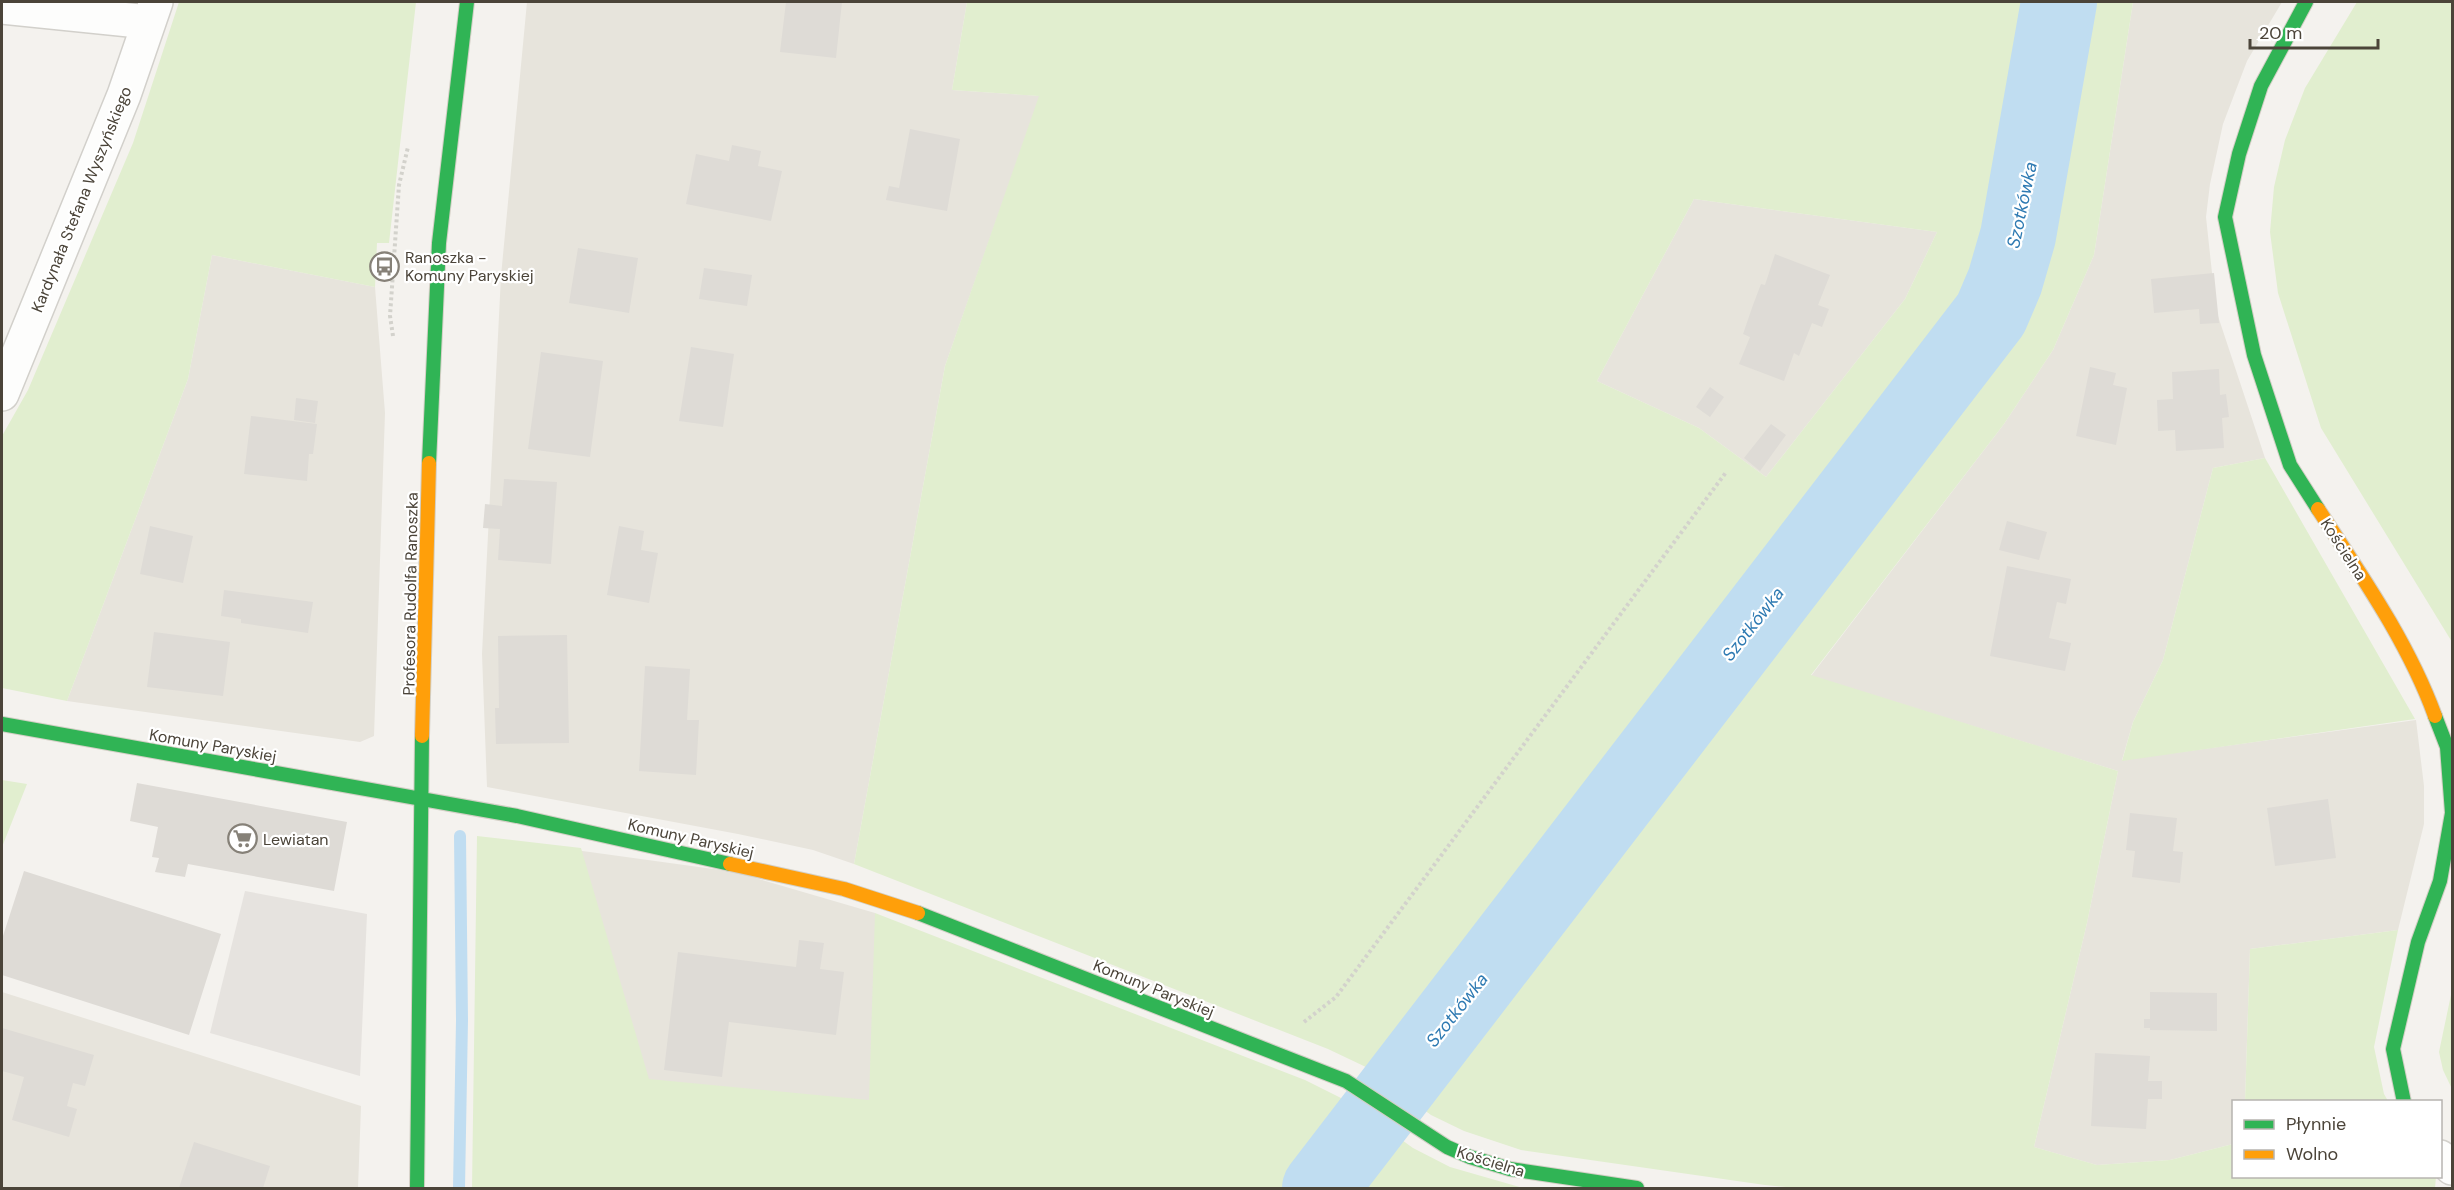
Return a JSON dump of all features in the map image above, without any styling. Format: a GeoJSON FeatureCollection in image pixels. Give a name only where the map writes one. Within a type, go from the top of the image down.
{"type":"FeatureCollection","features":[{"type":"Feature","properties":{"kind":"street","name":"Profesora Rudolfa Ranoszka"},"geometry":{"type":"LineString","coordinates":[[417,1188],[420,799],[429,467],[440,243],[467,2]]}},
{"type":"Feature","properties":{"kind":"street","name":"Kościelna"},"geometry":{"type":"LineString","coordinates":[[2306,2],[2261,86],[2239,154],[2225,217],[2254,355],[2290,465],[2373,594],[2426,690],[2447,747],[2452,813],[2440,881],[2418,942],[2393,1049],[2404,1100]]}},
{"type":"Feature","properties":{"kind":"street"},"geometry":{"type":"LineString","coordinates":[[2,7],[152,12]]}},
{"type":"Feature","properties":{"kind":"street","name":"Kardynała Stefana Wyszyńskiego"},"geometry":{"type":"LineString","coordinates":[[2,394],[124,95],[152,12]]}},
{"type":"Feature","properties":{"kind":"street","name":"Komuny Paryskiej"},"geometry":{"type":"LineString","coordinates":[[2,724],[550,824],[844,889],[904,907],[1346,1081]]}},
{"type":"Feature","properties":{"kind":"street","name":"Kościelna"},"geometry":{"type":"LineString","coordinates":[[1346,1081],[1446,1146],[1470,1157],[1510,1169],[1637,1188]]}},
{"type":"Feature","properties":{"kind":"path"},"geometry":{"type":"LineString","coordinates":[[394,339],[390,316],[399,185],[410,139]]}},
{"type":"Feature","properties":{"kind":"path"},"geometry":{"type":"LineString","coordinates":[[1268,1050],[1336,997],[1728,471]]}},
{"type":"Feature","properties":{"kind":"shaded area"},"geometry":{"type":"Polygon","coordinates":[[[527,2],[967,2],[952,90],[1040,96],[945,366],[854,864],[813,850],[738,834],[487,787],[482,654],[501,276],[527,2]]]}},
{"type":"Feature","properties":{"kind":"shaded area"},"geometry":{"type":"Polygon","coordinates":[[[2133,2],[2282,2],[2247,61],[2223,124],[2210,184],[2206,217],[2216,310],[2265,458],[2213,468],[2163,660],[2133,722],[2122,760],[2416,720],[2424,786],[2424,824],[2398,930],[2250,949],[2245,1100],[2232,1100],[2232,1144],[2170,1160],[2097,1165],[2034,1147],[2087,923],[2118,771],[1811,676],[2004,424],[2053,350],[2094,255],[2133,2]]]}},
{"type":"Feature","properties":{"kind":"shaded area"},"geometry":{"type":"Polygon","coordinates":[[[1694,199],[1937,232],[1905,299],[1766,477],[1699,428],[1597,381],[1694,199]]]}},
{"type":"Feature","properties":{"kind":"shaded area"},"geometry":{"type":"Polygon","coordinates":[[[212,255],[375,287],[385,413],[374,736],[360,742],[67,701],[188,379],[212,255]]]}},
{"type":"Feature","properties":{"kind":"shaded area"},"geometry":{"type":"Polygon","coordinates":[[[568,849],[735,872],[875,913],[878,1107],[640,1089],[568,849]]]}},
{"type":"Feature","properties":{"kind":"shaded area"},"geometry":{"type":"Polygon","coordinates":[[[245,891],[367,914],[360,1076],[210,1033],[245,891]]]}},
{"type":"Feature","properties":{"kind":"shaded area"},"geometry":{"type":"Polygon","coordinates":[[[2,992],[361,1106],[358,1188],[2,1188],[2,992]]]}},
{"type":"Feature","properties":{"kind":"green space"},"geometry":{"type":"Polygon","coordinates":[[[179,2],[416,2],[389,243],[377,243],[375,287],[212,255],[188,379],[67,701],[2,688],[2,436],[28,390],[133,143],[179,2]]]}},
{"type":"Feature","properties":{"kind":"green space"},"geometry":{"type":"Polygon","coordinates":[[[967,2],[2133,2],[2094,255],[2053,350],[2004,424],[1811,675],[2118,771],[2087,923],[2034,1147],[2097,1165],[2170,1160],[2232,1144],[2232,1178],[2436,1178],[2435,1188],[1797,1188],[1521,1150],[1464,1131],[1431,1115],[1368,1068],[1328,1049],[854,864],[945,366],[1039,96],[952,90],[967,2]],[[1694,199],[1597,381],[1699,428],[1766,477],[1905,299],[1937,232],[1694,199]]]}},
{"type":"Feature","properties":{"kind":"green space"},"geometry":{"type":"Polygon","coordinates":[[[2357,2],[2452,2],[2452,642],[2321,428],[2278,293],[2270,232],[2274,187],[2285,140],[2305,88],[2357,2]]]}},
{"type":"Feature","properties":{"kind":"green space"},"geometry":{"type":"Polygon","coordinates":[[[2265,458],[2415,719],[2122,761],[2133,722],[2163,660],[2213,468],[2265,458]]]}},
{"type":"Feature","properties":{"kind":"green space"},"geometry":{"type":"Polygon","coordinates":[[[2,780],[27,784],[2,847],[2,780]]]}},
{"type":"Feature","properties":{"kind":"green space"},"geometry":{"type":"Polygon","coordinates":[[[477,836],[581,848],[649,1079],[869,1100],[875,913],[1305,1080],[1349,1102],[1413,1148],[1450,1167],[1523,1188],[472,1188],[477,836]]]}},
{"type":"Feature","properties":{"kind":"green space"},"geometry":{"type":"Polygon","coordinates":[[[2398,930],[2374,1047],[2384,1094],[2387,1100],[2245,1100],[2250,949],[2398,930]]]}},
{"type":"Feature","properties":{"kind":"green space"},"geometry":{"type":"Polygon","coordinates":[[[2452,990],[2452,1089],[2443,1070],[2439,1052],[2452,990]]]}},
{"type":"Feature","properties":{"kind":"building"},"geometry":{"type":"Polygon","coordinates":[[[786,2],[842,2],[836,58],[780,52],[786,2]]]}},
{"type":"Feature","properties":{"kind":"building"},"geometry":{"type":"Polygon","coordinates":[[[910,129],[960,139],[947,211],[886,200],[889,186],[899,188],[910,129]]]}},
{"type":"Feature","properties":{"kind":"building"},"geometry":{"type":"Polygon","coordinates":[[[732,145],[761,151],[758,166],[782,171],[771,221],[686,204],[696,154],[729,161],[732,145]]]}},
{"type":"Feature","properties":{"kind":"building"},"geometry":{"type":"Polygon","coordinates":[[[578,248],[638,258],[629,313],[569,303],[578,248]]]}},
{"type":"Feature","properties":{"kind":"building"},"geometry":{"type":"Polygon","coordinates":[[[1775,254],[1830,275],[1818,305],[1829,309],[1822,327],[1812,323],[1799,356],[1794,353],[1784,381],[1739,364],[1750,337],[1743,334],[1761,284],[1765,285],[1775,254]]]}},
{"type":"Feature","properties":{"kind":"building"},"geometry":{"type":"Polygon","coordinates":[[[704,268],[752,275],[747,306],[699,299],[704,268]]]}},
{"type":"Feature","properties":{"kind":"building"},"geometry":{"type":"Polygon","coordinates":[[[2214,273],[2219,323],[2200,324],[2199,309],[2154,313],[2151,279],[2214,273]]]}},
{"type":"Feature","properties":{"kind":"building"},"geometry":{"type":"Polygon","coordinates":[[[691,347],[734,354],[723,427],[679,421],[691,347]]]}},
{"type":"Feature","properties":{"kind":"building"},"geometry":{"type":"Polygon","coordinates":[[[541,352],[603,361],[590,457],[528,449],[541,352]]]}},
{"type":"Feature","properties":{"kind":"building"},"geometry":{"type":"Polygon","coordinates":[[[2090,367],[2116,373],[2113,385],[2127,388],[2116,445],[2076,436],[2090,367]]]}},
{"type":"Feature","properties":{"kind":"building"},"geometry":{"type":"Polygon","coordinates":[[[2219,369],[2220,395],[2226,394],[2229,417],[2222,418],[2224,448],[2176,451],[2175,430],[2158,431],[2157,400],[2173,399],[2172,372],[2219,369]]]}},
{"type":"Feature","properties":{"kind":"building"},"geometry":{"type":"Polygon","coordinates":[[[1710,387],[1724,397],[1710,417],[1696,407],[1710,387]]]}},
{"type":"Feature","properties":{"kind":"building"},"geometry":{"type":"Polygon","coordinates":[[[296,398],[318,401],[315,423],[294,420],[296,398]]]}},
{"type":"Feature","properties":{"kind":"building"},"geometry":{"type":"Polygon","coordinates":[[[251,416],[317,424],[313,454],[309,454],[307,481],[244,474],[251,416]]]}},
{"type":"Feature","properties":{"kind":"building"},"geometry":{"type":"Polygon","coordinates":[[[1771,424],[1786,435],[1760,471],[1744,458],[1771,424]]]}},
{"type":"Feature","properties":{"kind":"building"},"geometry":{"type":"Polygon","coordinates":[[[504,479],[557,482],[551,564],[498,560],[500,529],[483,528],[485,504],[502,506],[504,479]]]}},
{"type":"Feature","properties":{"kind":"building"},"geometry":{"type":"Polygon","coordinates":[[[2007,521],[2047,532],[2039,560],[1999,550],[2007,521]]]}},
{"type":"Feature","properties":{"kind":"building"},"geometry":{"type":"Polygon","coordinates":[[[150,526],[193,536],[183,583],[140,574],[150,526]]]}},
{"type":"Feature","properties":{"kind":"building"},"geometry":{"type":"Polygon","coordinates":[[[619,526],[644,531],[641,550],[658,553],[649,603],[607,595],[619,526]]]}},
{"type":"Feature","properties":{"kind":"building"},"geometry":{"type":"Polygon","coordinates":[[[2007,566],[2071,579],[2066,604],[2057,602],[2049,638],[2071,643],[2065,671],[1990,656],[2007,566]]]}},
{"type":"Feature","properties":{"kind":"building"},"geometry":{"type":"Polygon","coordinates":[[[224,590],[313,602],[308,633],[241,623],[241,619],[221,616],[224,590]]]}},
{"type":"Feature","properties":{"kind":"building"},"geometry":{"type":"Polygon","coordinates":[[[154,632],[230,642],[223,696],[147,687],[154,632]]]}},
{"type":"Feature","properties":{"kind":"building"},"geometry":{"type":"Polygon","coordinates":[[[567,635],[569,743],[496,744],[495,708],[499,708],[498,636],[567,635]]]}},
{"type":"Feature","properties":{"kind":"building"},"geometry":{"type":"Polygon","coordinates":[[[645,666],[690,669],[687,720],[699,720],[696,775],[639,771],[645,666]]]}},
{"type":"Feature","properties":{"kind":"building"},"geometry":{"type":"Polygon","coordinates":[[[137,783],[347,822],[334,891],[188,864],[185,877],[155,872],[159,858],[152,857],[158,827],[130,821],[137,783]]]}},
{"type":"Feature","properties":{"kind":"building"},"geometry":{"type":"Polygon","coordinates":[[[2328,799],[2336,858],[2275,866],[2267,808],[2328,799]]]}},
{"type":"Feature","properties":{"kind":"building"},"geometry":{"type":"Polygon","coordinates":[[[2130,813],[2177,818],[2173,851],[2183,852],[2180,883],[2132,877],[2135,851],[2126,850],[2130,813]]]}},
{"type":"Feature","properties":{"kind":"building"},"geometry":{"type":"Polygon","coordinates":[[[24,871],[221,934],[189,1035],[2,975],[2,939],[24,871]]]}},
{"type":"Feature","properties":{"kind":"building"},"geometry":{"type":"Polygon","coordinates":[[[799,940],[824,943],[820,969],[844,972],[836,1035],[729,1022],[722,1077],[664,1070],[678,952],[796,967],[799,940]]]}},
{"type":"Feature","properties":{"kind":"building"},"geometry":{"type":"Polygon","coordinates":[[[2150,992],[2217,993],[2217,1031],[2144,1028],[2144,1019],[2150,1019],[2150,992]]]}},
{"type":"Feature","properties":{"kind":"building"},"geometry":{"type":"Polygon","coordinates":[[[2,1028],[94,1055],[85,1086],[73,1083],[67,1106],[77,1109],[69,1137],[12,1120],[24,1077],[2,1071],[2,1028]]]}},
{"type":"Feature","properties":{"kind":"building"},"geometry":{"type":"Polygon","coordinates":[[[2095,1053],[2150,1056],[2148,1081],[2162,1081],[2162,1099],[2148,1099],[2146,1129],[2091,1126],[2095,1053]]]}},
{"type":"Feature","properties":{"kind":"building"},"geometry":{"type":"Polygon","coordinates":[[[194,1142],[270,1166],[263,1188],[179,1188],[194,1142]]]}},
{"type":"Feature","properties":{"kind":"waterway","name":"Szotkówka"},"geometry":{"type":"LineString","coordinates":[[1320,1188],[1991,314],[2005,281],[2018,236],[2059,2]]}},
{"type":"Feature","properties":{"kind":"waterway"},"geometry":{"type":"LineString","coordinates":[[459,1188],[462,1020],[460,836]]}},
{"type":"Feature","properties":{"kind":"traffic: fast"},"geometry":{"type":"LineString","coordinates":[[429,463],[439,243],[467,2]]}},
{"type":"Feature","properties":{"kind":"traffic: fast"},"geometry":{"type":"LineString","coordinates":[[2306,2],[2261,86],[2239,154],[2225,217],[2254,355],[2290,465],[2318,509]]}},
{"type":"Feature","properties":{"kind":"traffic: fast"},"geometry":{"type":"LineString","coordinates":[[2404,1100],[2393,1049],[2418,942],[2440,881],[2452,813],[2447,747],[2435,716]]}},
{"type":"Feature","properties":{"kind":"traffic: fast"},"geometry":{"type":"LineString","coordinates":[[2,724],[517,816],[730,864]]}},
{"type":"Feature","properties":{"kind":"traffic: fast"},"geometry":{"type":"LineString","coordinates":[[417,1188],[422,736]]}},
{"type":"Feature","properties":{"kind":"traffic: fast"},"geometry":{"type":"LineString","coordinates":[[918,913],[1346,1081],[1447,1147],[1470,1157],[1510,1169],[1637,1188]]}},
{"type":"Feature","properties":{"kind":"traffic: slow"},"geometry":{"type":"LineString","coordinates":[[422,736],[429,463]]}},
{"type":"Feature","properties":{"kind":"traffic: slow"},"geometry":{"type":"LineString","coordinates":[[2318,509],[2397,635],[2435,716]]}},
{"type":"Feature","properties":{"kind":"traffic: slow"},"geometry":{"type":"LineString","coordinates":[[730,864],[844,889],[918,913]]}},
{"type":"Feature","properties":{"kind":"place","name":"Ranoszka - Komuny Paryskiej"},"geometry":{"type":"Point","coordinates":[384,266]}},
{"type":"Feature","properties":{"kind":"place","name":"Lewiatan"},"geometry":{"type":"Point","coordinates":[242,839]}}]}
